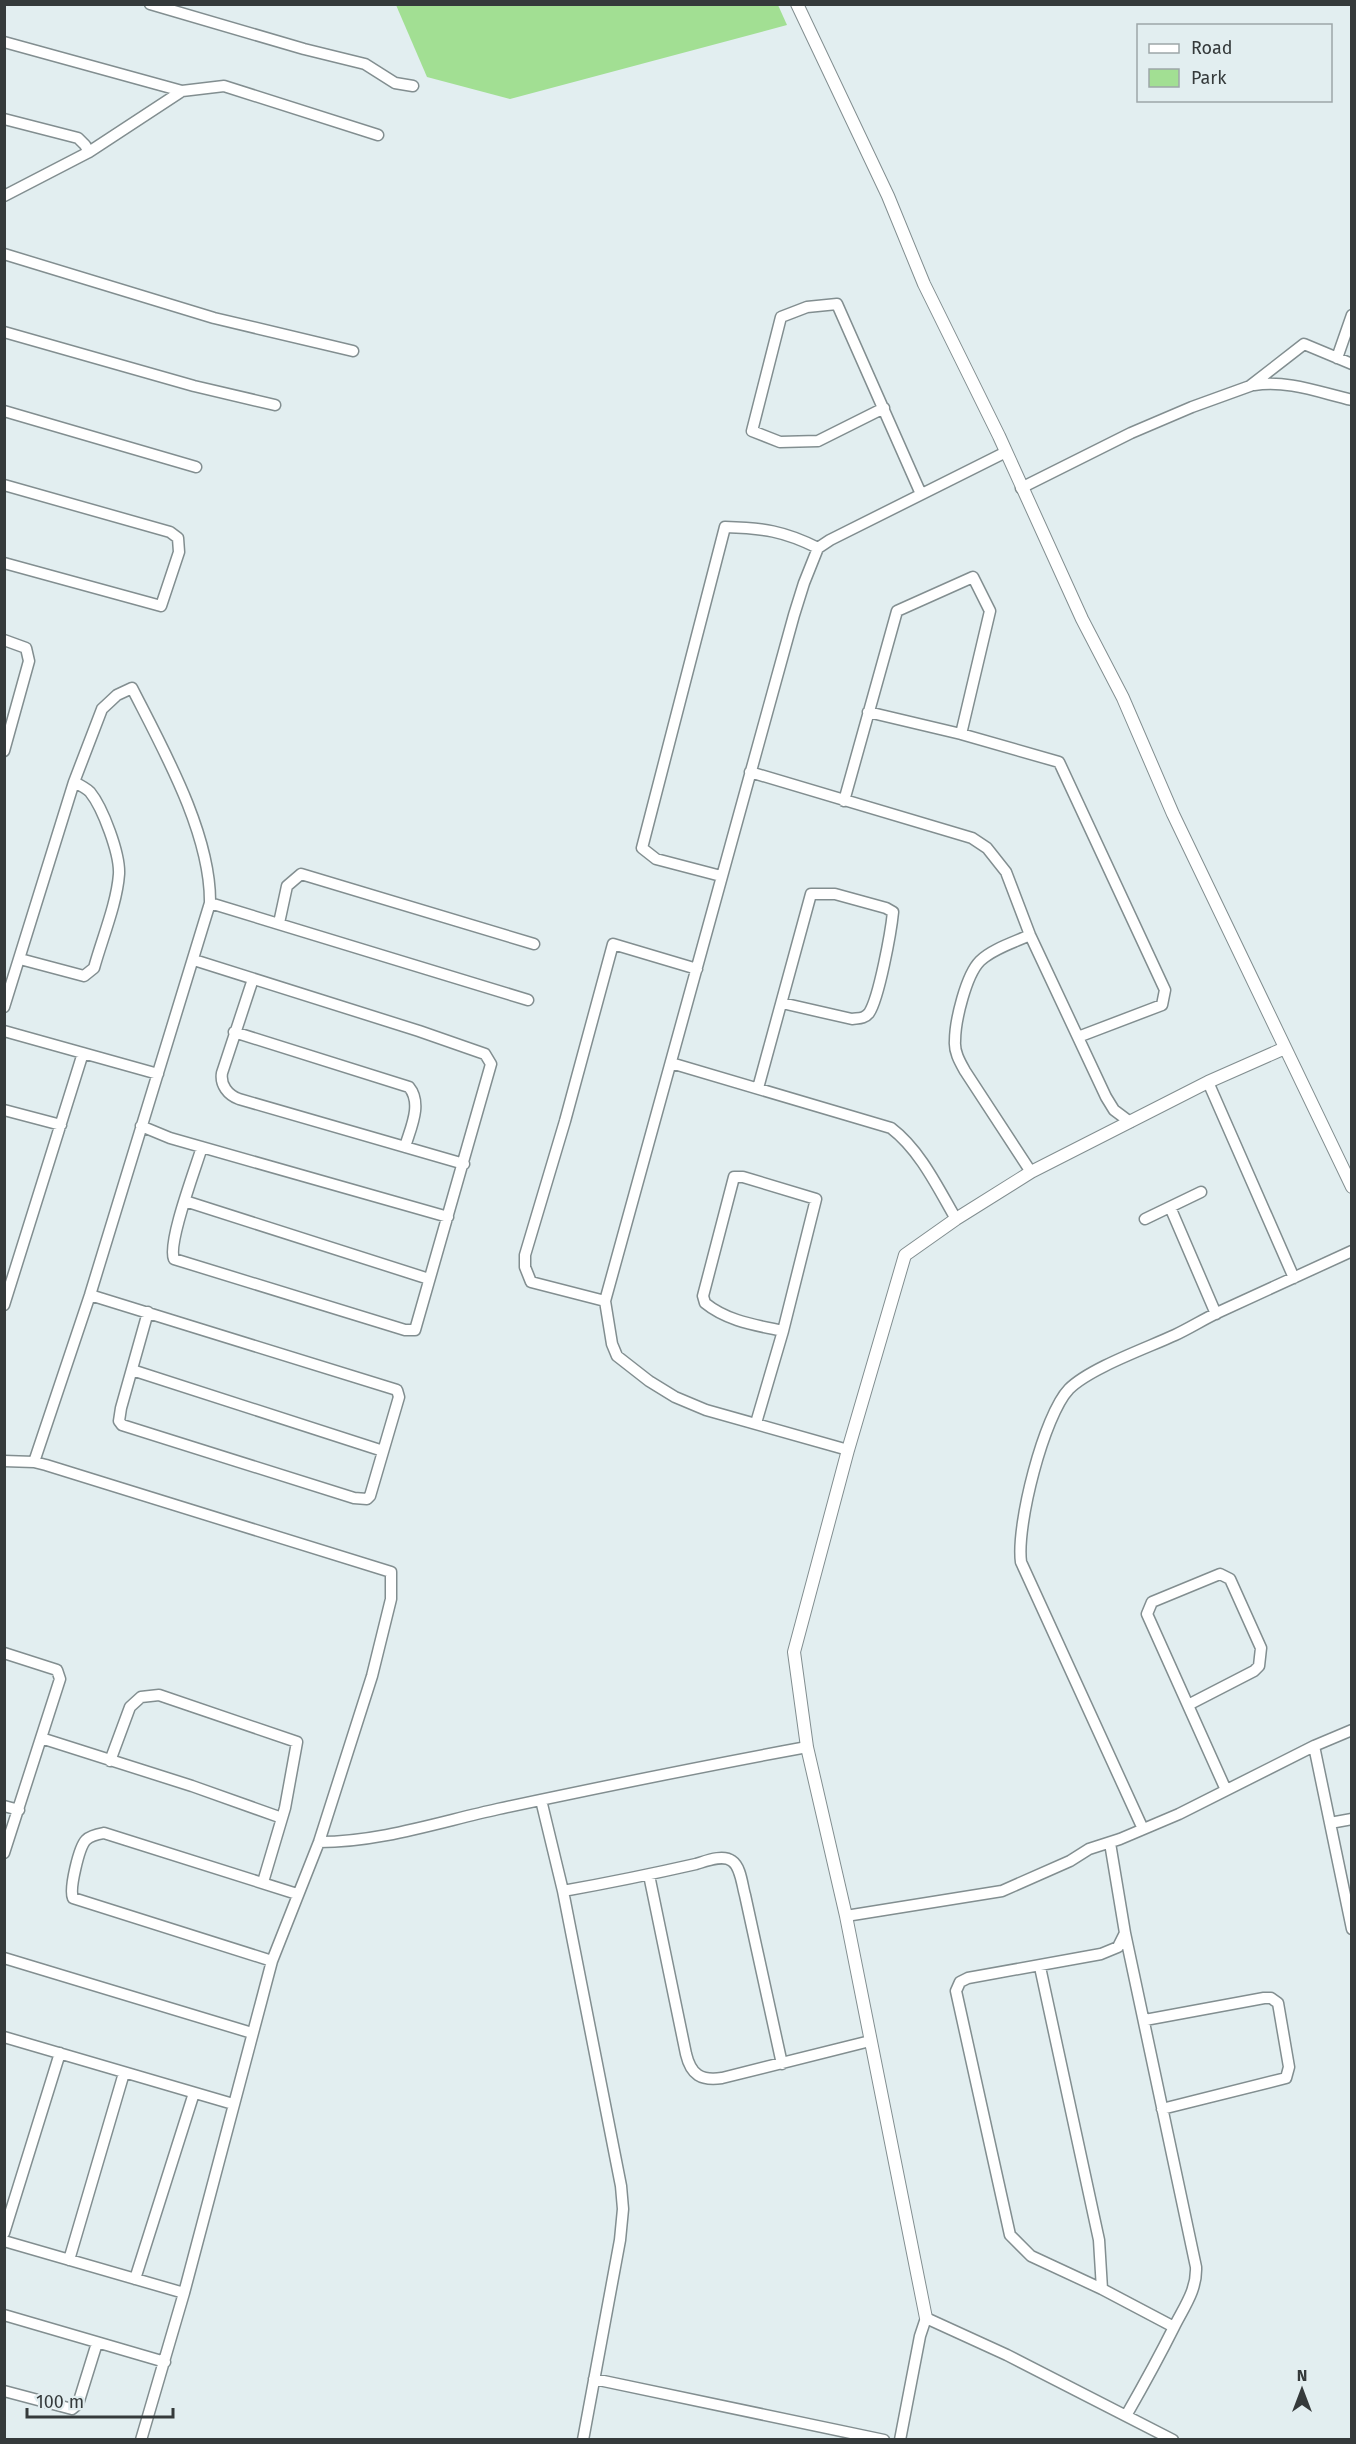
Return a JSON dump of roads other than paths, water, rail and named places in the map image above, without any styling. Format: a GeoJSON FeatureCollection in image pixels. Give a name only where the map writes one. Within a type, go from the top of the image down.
{"type":"FeatureCollection","features":[{"type":"Feature","properties":{"kind":"street"},"geometry":{"type":"LineString","coordinates":[[150,4],[303,49],[365,64],[394,83],[413,86]]}},
{"type":"Feature","properties":{"kind":"street"},"geometry":{"type":"LineString","coordinates":[[797,4],[888,196],[924,284],[1006,452],[1092,639],[1123,698],[1173,814],[1352,1187]]}},
{"type":"Feature","properties":{"kind":"street"},"geometry":{"type":"LineString","coordinates":[[4,42],[182,91],[224,86],[378,135]]}},
{"type":"Feature","properties":{"kind":"street"},"geometry":{"type":"LineString","coordinates":[[4,196],[89,152],[182,91]]}},
{"type":"Feature","properties":{"kind":"street"},"geometry":{"type":"LineString","coordinates":[[4,119],[78,138],[89,152]]}},
{"type":"Feature","properties":{"kind":"street"},"geometry":{"type":"LineString","coordinates":[[4,254],[214,318],[353,351]]}},
{"type":"Feature","properties":{"kind":"street"},"geometry":{"type":"LineString","coordinates":[[884,408],[818,441],[780,442],[752,431],[781,317],[807,307],[837,304],[884,408],[921,494]]}},
{"type":"Feature","properties":{"kind":"street"},"geometry":{"type":"LineString","coordinates":[[1336,358],[1352,315]]}},
{"type":"Feature","properties":{"kind":"street"},"geometry":{"type":"LineString","coordinates":[[4,332],[194,386],[275,405]]}},
{"type":"Feature","properties":{"kind":"street"},"geometry":{"type":"LineString","coordinates":[[1250,386],[1304,344],[1352,364]]}},
{"type":"Feature","properties":{"kind":"street"},"geometry":{"type":"LineString","coordinates":[[1022,488],[1131,433],[1250,386],[1284,383],[1352,400]]}},
{"type":"Feature","properties":{"kind":"street"},"geometry":{"type":"LineString","coordinates":[[4,411],[196,467]]}},
{"type":"Feature","properties":{"kind":"street"},"geometry":{"type":"LineString","coordinates":[[848,1450],[706,1410],[675,1397],[632,1369],[617,1356],[612,1344],[605,1301],[750,772],[804,583],[818,548],[1006,452]]}},
{"type":"Feature","properties":{"kind":"street"},"geometry":{"type":"LineString","coordinates":[[4,485],[170,532],[178,537],[179,544],[179,552],[160,606],[4,563]]}},
{"type":"Feature","properties":{"kind":"street"},"geometry":{"type":"LineString","coordinates":[[722,876],[656,859],[642,848],[725,527],[765,528],[798,538],[818,548]]}},
{"type":"Feature","properties":{"kind":"street"},"geometry":{"type":"LineString","coordinates":[[844,801],[897,611],[973,577],[990,611],[961,734]]}},
{"type":"Feature","properties":{"kind":"street"},"geometry":{"type":"LineString","coordinates":[[4,640],[26,648],[29,661],[4,751]]}},
{"type":"Feature","properties":{"kind":"street"},"geometry":{"type":"LineString","coordinates":[[4,1007],[74,782],[102,709],[117,695],[132,688],[165,754],[202,842],[211,883],[210,903],[90,1295],[34,1462]]}},
{"type":"Feature","properties":{"kind":"street"},"geometry":{"type":"LineString","coordinates":[[868,712],[961,734],[1059,762],[1166,990],[1162,1005],[1078,1037]]}},
{"type":"Feature","properties":{"kind":"street"},"geometry":{"type":"LineString","coordinates":[[750,772],[972,838],[987,849],[1006,872],[1030,935],[1106,1097],[1114,1110],[1130,1122]]}},
{"type":"Feature","properties":{"kind":"street"},"geometry":{"type":"LineString","coordinates":[[20,959],[84,976],[94,968],[117,888],[119,864],[107,825],[94,798],[88,790],[74,782]]}},
{"type":"Feature","properties":{"kind":"street"},"geometry":{"type":"LineString","coordinates":[[279,923],[287,886],[301,874],[534,944]]}},
{"type":"Feature","properties":{"kind":"street"},"geometry":{"type":"LineString","coordinates":[[758,1088],[810,894],[834,894],[893,912],[876,995],[869,1012],[863,1018],[852,1019],[782,1003]]}},
{"type":"Feature","properties":{"kind":"street"},"geometry":{"type":"LineString","coordinates":[[210,903],[528,1000]]}},
{"type":"Feature","properties":{"kind":"street"},"geometry":{"type":"LineString","coordinates":[[1030,935],[988,955],[978,963],[967,984],[954,1042],[957,1055],[965,1071],[1031,1172]]}},
{"type":"Feature","properties":{"kind":"street"},"geometry":{"type":"LineString","coordinates":[[605,1301],[531,1282],[525,1267],[525,1255],[565,1121],[613,944],[697,969]]}},
{"type":"Feature","properties":{"kind":"street"},"geometry":{"type":"LineString","coordinates":[[194,960],[420,1031],[485,1054],[491,1064],[417,1328],[409,1330],[176,1261],[172,1253],[202,1147]]}},
{"type":"Feature","properties":{"kind":"street"},"geometry":{"type":"LineString","coordinates":[[253,979],[234,1032],[221,1079],[233,1097],[464,1164]]}},
{"type":"Feature","properties":{"kind":"street"},"geometry":{"type":"LineString","coordinates":[[4,1031],[158,1074]]}},
{"type":"Feature","properties":{"kind":"street"},"geometry":{"type":"LineString","coordinates":[[234,1032],[409,1087],[416,1105],[405,1147]]}},
{"type":"Feature","properties":{"kind":"street"},"geometry":{"type":"LineString","coordinates":[[900,2439],[920,2336],[926,2318],[846,1916],[807,1747],[794,1652],[848,1450],[905,1255],[956,1219],[1031,1172],[1208,1082],[1285,1048]]}},
{"type":"Feature","properties":{"kind":"street"},"geometry":{"type":"LineString","coordinates":[[4,1305],[83,1053]]}},
{"type":"Feature","properties":{"kind":"street"},"geometry":{"type":"LineString","coordinates":[[671,1063],[891,1128],[901,1135],[925,1167],[956,1219]]}},
{"type":"Feature","properties":{"kind":"street"},"geometry":{"type":"LineString","coordinates":[[1208,1082],[1294,1278]]}},
{"type":"Feature","properties":{"kind":"street"},"geometry":{"type":"LineString","coordinates":[[4,1110],[61,1125]]}},
{"type":"Feature","properties":{"kind":"street"},"geometry":{"type":"LineString","coordinates":[[141,1126],[202,1147],[448,1217]]}},
{"type":"Feature","properties":{"kind":"street"},"geometry":{"type":"LineString","coordinates":[[756,1423],[783,1331],[816,1199],[734,1177],[703,1296],[705,1303],[736,1320],[783,1331]]}},
{"type":"Feature","properties":{"kind":"street"},"geometry":{"type":"LineString","coordinates":[[1144,1219],[1201,1192]]}},
{"type":"Feature","properties":{"kind":"street"},"geometry":{"type":"LineString","coordinates":[[185,1201],[429,1279]]}},
{"type":"Feature","properties":{"kind":"street"},"geometry":{"type":"LineString","coordinates":[[1170,1207],[1216,1314]]}},
{"type":"Feature","properties":{"kind":"street"},"geometry":{"type":"LineString","coordinates":[[1143,1829],[1070,1667],[1024,1574],[1019,1549],[1020,1531],[1031,1482],[1047,1432],[1058,1405],[1068,1390],[1078,1381],[1131,1353],[1177,1334],[1352,1251]]}},
{"type":"Feature","properties":{"kind":"street"},"geometry":{"type":"LineString","coordinates":[[90,1295],[148,1312],[397,1390],[399,1398],[370,1496],[367,1499],[354,1498],[126,1427],[119,1421],[148,1312]]}},
{"type":"Feature","properties":{"kind":"street"},"geometry":{"type":"LineString","coordinates":[[132,1370],[383,1451]]}},
{"type":"Feature","properties":{"kind":"street"},"geometry":{"type":"LineString","coordinates":[[4,1461],[34,1462],[391,1572],[392,1599],[372,1676],[319,1842],[272,1961],[184,2293],[141,2439]]}},
{"type":"Feature","properties":{"kind":"street"},"geometry":{"type":"LineString","coordinates":[[1188,1705],[1254,1671],[1259,1666],[1262,1648],[1230,1579],[1220,1574],[1152,1602],[1147,1614],[1226,1790]]}},
{"type":"Feature","properties":{"kind":"street"},"geometry":{"type":"LineString","coordinates":[[4,1653],[57,1670],[60,1679],[4,1853]]}},
{"type":"Feature","properties":{"kind":"street"},"geometry":{"type":"LineString","coordinates":[[110,1761],[130,1707],[141,1697],[159,1695],[297,1742],[282,1818],[263,1882]]}},
{"type":"Feature","properties":{"kind":"street"},"geometry":{"type":"LineString","coordinates":[[846,1916],[1002,1892],[1070,1861],[1089,1849],[1110,1843],[1179,1814],[1314,1746],[1352,1730]]}},
{"type":"Feature","properties":{"kind":"street"},"geometry":{"type":"LineString","coordinates":[[41,1738],[282,1818]]}},
{"type":"Feature","properties":{"kind":"street"},"geometry":{"type":"LineString","coordinates":[[1314,1746],[1352,1929]]}},
{"type":"Feature","properties":{"kind":"street"},"geometry":{"type":"LineString","coordinates":[[319,1842],[338,1842],[396,1833],[541,1800],[807,1747]]}},
{"type":"Feature","properties":{"kind":"street"},"geometry":{"type":"LineString","coordinates":[[541,1800],[563,1891],[621,2186],[623,2209],[620,2240],[583,2439]]}},
{"type":"Feature","properties":{"kind":"street"},"geometry":{"type":"LineString","coordinates":[[4,1806],[19,1810]]}},
{"type":"Feature","properties":{"kind":"street"},"geometry":{"type":"LineString","coordinates":[[1330,1823],[1352,1818]]}},
{"type":"Feature","properties":{"kind":"street"},"geometry":{"type":"LineString","coordinates":[[272,1961],[73,1898],[72,1885],[82,1845],[91,1836],[104,1833],[297,1894]]}},
{"type":"Feature","properties":{"kind":"street"},"geometry":{"type":"LineString","coordinates":[[1110,1843],[1125,1933],[1145,2020],[1197,2279],[1193,2291],[1127,2414]]}},
{"type":"Feature","properties":{"kind":"street"},"geometry":{"type":"LineString","coordinates":[[563,1891],[718,1859],[730,1859],[734,1862],[738,1868],[745,1895],[782,2064]]}},
{"type":"Feature","properties":{"kind":"street"},"geometry":{"type":"LineString","coordinates":[[649,1875],[691,2069],[700,2078],[712,2080],[870,2041]]}},
{"type":"Feature","properties":{"kind":"street"},"geometry":{"type":"LineString","coordinates":[[1125,1933],[1118,1947],[1110,1951],[968,1978],[960,1982],[956,1991],[1010,2235],[1030,2256],[1102,2289],[1174,2327]]}},
{"type":"Feature","properties":{"kind":"street"},"geometry":{"type":"LineString","coordinates":[[4,1958],[252,2033]]}},
{"type":"Feature","properties":{"kind":"street"},"geometry":{"type":"LineString","coordinates":[[1040,1966],[1099,2240],[1102,2289]]}},
{"type":"Feature","properties":{"kind":"street"},"geometry":{"type":"LineString","coordinates":[[1145,2020],[1264,1998],[1271,1998],[1278,2003],[1289,2067],[1286,2078],[1162,2109]]}},
{"type":"Feature","properties":{"kind":"street"},"geometry":{"type":"LineString","coordinates":[[4,2037],[233,2104]]}},
{"type":"Feature","properties":{"kind":"street"},"geometry":{"type":"LineString","coordinates":[[4,2233],[60,2053]]}},
{"type":"Feature","properties":{"kind":"street"},"geometry":{"type":"LineString","coordinates":[[69,2260],[124,2073]]}},
{"type":"Feature","properties":{"kind":"street"},"geometry":{"type":"LineString","coordinates":[[135,2279],[194,2093]]}},
{"type":"Feature","properties":{"kind":"street"},"geometry":{"type":"LineString","coordinates":[[4,2241],[184,2293]]}},
{"type":"Feature","properties":{"kind":"street"},"geometry":{"type":"LineString","coordinates":[[4,2316],[165,2362]]}},
{"type":"Feature","properties":{"kind":"street"},"geometry":{"type":"LineString","coordinates":[[926,2318],[1127,2414],[1173,2439]]}},
{"type":"Feature","properties":{"kind":"street"},"geometry":{"type":"LineString","coordinates":[[4,2391],[72,2409],[78,2404],[97,2343]]}},
{"type":"Feature","properties":{"kind":"street"},"geometry":{"type":"LineString","coordinates":[[594,2379],[884,2439]]}}]}
